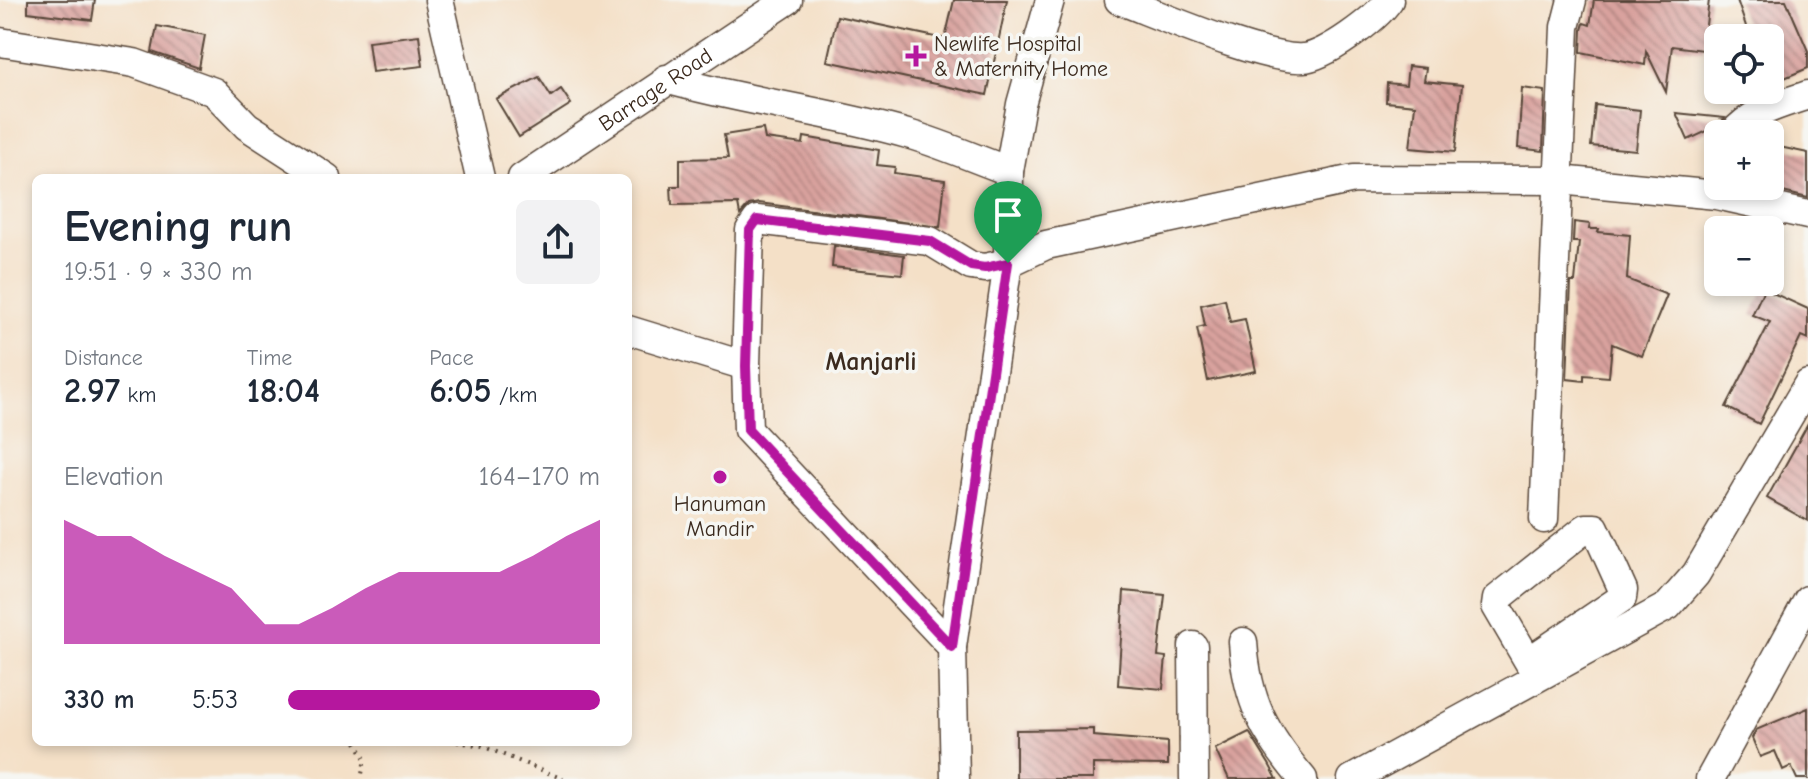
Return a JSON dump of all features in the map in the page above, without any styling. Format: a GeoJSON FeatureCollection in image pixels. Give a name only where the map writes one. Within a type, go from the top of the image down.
{"type":"FeatureCollection","features":[{"type":"Feature","properties":{"kind":"street"},"geometry":{"type":"LineString","coordinates":[[439,0],[479,174]]}},
{"type":"Feature","properties":{"kind":"street","name":"Barrage Road"},"geometry":{"type":"LineString","coordinates":[[528,174],[788,0]]}},
{"type":"Feature","properties":{"kind":"street"},"geometry":{"type":"LineString","coordinates":[[955,779],[952,647],[1008,263],[1009,171],[1021,104],[1050,0]]}},
{"type":"Feature","properties":{"kind":"street"},"geometry":{"type":"LineString","coordinates":[[1119,0],[1265,51],[1300,59],[1317,56],[1335,46],[1389,0]]}},
{"type":"Feature","properties":{"kind":"street"},"geometry":{"type":"LineString","coordinates":[[1544,519],[1565,27],[1572,0]]}},
{"type":"Feature","properties":{"kind":"street"},"geometry":{"type":"LineString","coordinates":[[0,42],[134,63],[214,92],[247,126],[321,174]]}},
{"type":"Feature","properties":{"kind":"street"},"geometry":{"type":"LineString","coordinates":[[666,79],[728,97],[792,107],[911,135],[1009,171]]}},
{"type":"Feature","properties":{"kind":"street"},"geometry":{"type":"LineString","coordinates":[[1748,120],[1808,95]]}},
{"type":"Feature","properties":{"kind":"street"},"geometry":{"type":"LineString","coordinates":[[952,647],[748,430],[746,366],[750,230],[757,220],[930,241],[971,266],[985,268],[1008,263],[1046,245],[1354,179],[1559,180],[1704,189]]}},
{"type":"Feature","properties":{"kind":"street"},"geometry":{"type":"LineString","coordinates":[[1754,200],[1808,215]]}},
{"type":"Feature","properties":{"kind":"street"},"geometry":{"type":"LineString","coordinates":[[632,331],[746,366]]}},
{"type":"Feature","properties":{"kind":"street"},"geometry":{"type":"LineString","coordinates":[[1352,779],[1533,669],[1668,606],[1696,574],[1808,384]]}},
{"type":"Feature","properties":{"kind":"street"},"geometry":{"type":"LineString","coordinates":[[1586,528],[1595,528],[1623,590],[1622,598],[1533,669],[1496,606],[1497,599],[1586,528]]}},
{"type":"Feature","properties":{"kind":"street"},"geometry":{"type":"LineString","coordinates":[[1710,779],[1808,600]]}},
{"type":"Feature","properties":{"kind":"street"},"geometry":{"type":"LineString","coordinates":[[1243,642],[1253,704],[1274,745],[1303,779]]}},
{"type":"Feature","properties":{"kind":"street"},"geometry":{"type":"LineString","coordinates":[[1193,646],[1194,779]]}},
{"type":"Feature","properties":{"kind":"path"},"geometry":{"type":"LineString","coordinates":[[358,746],[365,759],[361,779]]}},
{"type":"Feature","properties":{"kind":"path"},"geometry":{"type":"LineString","coordinates":[[482,746],[563,779]]}},
{"type":"Feature","properties":{"kind":"building"},"geometry":{"type":"Polygon","coordinates":[[[28,0],[95,0],[92,20],[28,12],[28,0]]]}},
{"type":"Feature","properties":{"kind":"building"},"geometry":{"type":"Polygon","coordinates":[[[954,0],[1007,0],[987,95],[827,61],[837,16],[945,39],[954,0]]]}},
{"type":"Feature","properties":{"kind":"building"},"geometry":{"type":"Polygon","coordinates":[[[1594,0],[1709,0],[1703,50],[1672,46],[1666,92],[1646,51],[1645,65],[1581,52],[1584,23],[1590,25],[1594,0]]]}},
{"type":"Feature","properties":{"kind":"building"},"geometry":{"type":"Polygon","coordinates":[[[1737,0],[1786,0],[1808,51],[1808,68],[1784,78],[1784,24],[1745,24],[1737,0]]]}},
{"type":"Feature","properties":{"kind":"building"},"geometry":{"type":"Polygon","coordinates":[[[157,26],[205,35],[199,68],[152,52],[157,26]]]}},
{"type":"Feature","properties":{"kind":"building"},"geometry":{"type":"Polygon","coordinates":[[[419,35],[423,66],[372,72],[368,41],[419,35]]]}},
{"type":"Feature","properties":{"kind":"building"},"geometry":{"type":"Polygon","coordinates":[[[1408,66],[1426,68],[1424,81],[1462,85],[1455,152],[1410,148],[1415,105],[1386,102],[1387,83],[1406,85],[1408,66]]]}},
{"type":"Feature","properties":{"kind":"building"},"geometry":{"type":"Polygon","coordinates":[[[539,77],[551,96],[561,89],[571,104],[519,137],[496,99],[539,77]]]}},
{"type":"Feature","properties":{"kind":"building"},"geometry":{"type":"Polygon","coordinates":[[[1522,88],[1545,91],[1543,151],[1518,148],[1522,88]]]}},
{"type":"Feature","properties":{"kind":"building"},"geometry":{"type":"Polygon","coordinates":[[[1595,105],[1640,110],[1636,150],[1591,146],[1595,105]]]}},
{"type":"Feature","properties":{"kind":"building"},"geometry":{"type":"Polygon","coordinates":[[[1676,113],[1725,118],[1704,120],[1704,133],[1688,140],[1676,113]]]}},
{"type":"Feature","properties":{"kind":"building"},"geometry":{"type":"Polygon","coordinates":[[[763,129],[765,139],[803,144],[804,137],[879,150],[877,165],[895,167],[894,173],[945,180],[940,227],[759,203],[749,205],[740,215],[738,204],[672,205],[671,186],[680,186],[680,159],[728,158],[724,135],[763,129]]]}},
{"type":"Feature","properties":{"kind":"building"},"geometry":{"type":"Polygon","coordinates":[[[1784,148],[1808,153],[1808,198],[1784,192],[1784,148]]]}},
{"type":"Feature","properties":{"kind":"building"},"geometry":{"type":"Polygon","coordinates":[[[1574,222],[1590,224],[1589,229],[1599,229],[1598,232],[1630,235],[1627,279],[1667,295],[1642,356],[1612,344],[1609,377],[1584,375],[1584,381],[1567,379],[1571,282],[1575,282],[1579,242],[1573,242],[1574,222]]]}},
{"type":"Feature","properties":{"kind":"building"},"geometry":{"type":"Polygon","coordinates":[[[834,246],[904,255],[902,274],[832,267],[834,246]]]}},
{"type":"Feature","properties":{"kind":"building"},"geometry":{"type":"Polygon","coordinates":[[[1761,296],[1779,296],[1808,309],[1808,339],[1801,336],[1759,424],[1726,407],[1770,322],[1752,315],[1761,296]]]}},
{"type":"Feature","properties":{"kind":"building"},"geometry":{"type":"Polygon","coordinates":[[[1225,299],[1230,322],[1245,319],[1256,371],[1208,381],[1197,328],[1205,326],[1201,305],[1225,299]]]}},
{"type":"Feature","properties":{"kind":"building"},"geometry":{"type":"Polygon","coordinates":[[[1808,424],[1808,521],[1767,498],[1808,424]]]}},
{"type":"Feature","properties":{"kind":"building"},"geometry":{"type":"Polygon","coordinates":[[[1124,591],[1165,595],[1158,656],[1166,657],[1163,689],[1118,685],[1124,591]]]}},
{"type":"Feature","properties":{"kind":"building"},"geometry":{"type":"Polygon","coordinates":[[[1808,708],[1808,779],[1797,779],[1791,766],[1783,770],[1775,751],[1760,757],[1752,738],[1756,730],[1808,708]]]}},
{"type":"Feature","properties":{"kind":"building"},"geometry":{"type":"Polygon","coordinates":[[[1093,729],[1093,736],[1168,742],[1168,765],[1093,764],[1093,779],[1016,779],[1016,730],[1093,729]]]}},
{"type":"Feature","properties":{"kind":"building"},"geometry":{"type":"Polygon","coordinates":[[[1249,732],[1277,779],[1229,779],[1215,749],[1249,732]]]}},
{"type":"Feature","properties":{"kind":"place","name":"Newlife Hospital & Maternity Home"},"geometry":{"type":"Point","coordinates":[916,56]}},
{"type":"Feature","properties":{"kind":"place","name":"Hanuman Mandir"},"geometry":{"type":"Point","coordinates":[720,477]}},
{"type":"Feature","properties":{"kind":"district","name":"Manjarli"},"geometry":{"type":"Point","coordinates":[871,361]}},
{"type":"Feature","properties":{"kind":"route"},"geometry":{"type":"LineString","coordinates":[[757,220],[930,241],[971,266],[985,268],[1008,263],[997,321],[952,647],[748,430],[746,366],[750,230],[757,220]]}}]}
